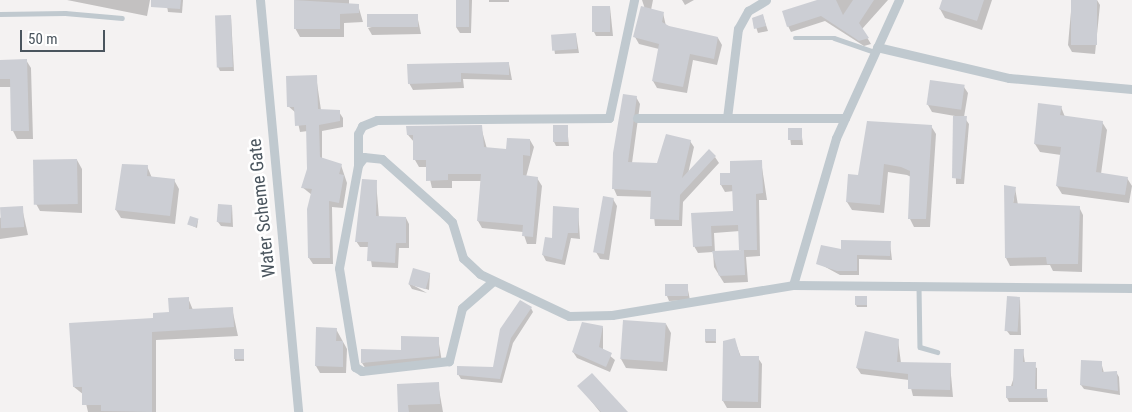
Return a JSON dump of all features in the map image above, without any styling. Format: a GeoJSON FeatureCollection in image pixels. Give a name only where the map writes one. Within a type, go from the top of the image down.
{"type":"FeatureCollection","features":[{"type":"Feature","properties":{"kind":"street","name":"Water Scheme Gate"},"geometry":{"type":"LineString","coordinates":[[260,0],[298,412]]}},
{"type":"Feature","properties":{"kind":"street"},"geometry":{"type":"LineString","coordinates":[[492,282],[462,308],[449,361],[362,371],[355,367],[340,268],[358,165],[358,134],[362,126],[377,120],[609,118],[634,0]]}},
{"type":"Feature","properties":{"kind":"street"},"geometry":{"type":"LineString","coordinates":[[727,118],[738,29],[748,11],[766,0]]}},
{"type":"Feature","properties":{"kind":"street"},"geometry":{"type":"LineString","coordinates":[[793,285],[844,118],[899,0]]}},
{"type":"Feature","properties":{"kind":"street"},"geometry":{"type":"LineString","coordinates":[[876,49],[1009,78],[1132,89]]}},
{"type":"Feature","properties":{"kind":"street"},"geometry":{"type":"LineString","coordinates":[[637,118],[844,118]]}},
{"type":"Feature","properties":{"kind":"street"},"geometry":{"type":"LineString","coordinates":[[358,165],[364,158],[382,159],[452,222],[463,258],[492,282],[569,316],[583,318],[793,285],[1132,288]]}},
{"type":"Feature","properties":{"kind":"lane"},"geometry":{"type":"LineString","coordinates":[[0,14],[65,13],[122,18]]}},
{"type":"Feature","properties":{"kind":"lane"},"geometry":{"type":"LineString","coordinates":[[794,38],[834,38],[876,49]]}},
{"type":"Feature","properties":{"kind":"lane"},"geometry":{"type":"LineString","coordinates":[[919,285],[920,347],[937,352]]}},
{"type":"Feature","properties":{"kind":"building"},"geometry":{"type":"Polygon","coordinates":[[[151,0],[181,0],[180,9],[151,7],[151,0]]]}},
{"type":"Feature","properties":{"kind":"building"},"geometry":{"type":"Polygon","coordinates":[[[294,0],[359,4],[359,13],[340,14],[340,29],[294,29],[294,0]]]}},
{"type":"Feature","properties":{"kind":"building"},"geometry":{"type":"Polygon","coordinates":[[[456,0],[469,0],[469,27],[456,27],[456,0]]]}},
{"type":"Feature","properties":{"kind":"building"},"geometry":{"type":"Polygon","coordinates":[[[817,0],[836,0],[843,15],[853,0],[874,0],[859,23],[869,38],[859,41],[821,16],[787,27],[782,11],[817,0]]]}},
{"type":"Feature","properties":{"kind":"building"},"geometry":{"type":"Polygon","coordinates":[[[942,0],[984,0],[977,21],[939,9],[942,0]]]}},
{"type":"Feature","properties":{"kind":"building"},"geometry":{"type":"Polygon","coordinates":[[[1071,0],[1097,0],[1097,45],[1071,45],[1071,0]]]}},
{"type":"Feature","properties":{"kind":"building"},"geometry":{"type":"Polygon","coordinates":[[[592,6],[610,6],[610,32],[592,32],[592,6]]]}},
{"type":"Feature","properties":{"kind":"building"},"geometry":{"type":"Polygon","coordinates":[[[641,6],[664,12],[662,22],[669,26],[718,37],[714,59],[690,54],[683,87],[652,81],[659,44],[633,37],[641,6]]]}},
{"type":"Feature","properties":{"kind":"building"},"geometry":{"type":"Polygon","coordinates":[[[367,14],[418,14],[418,27],[367,27],[367,14]]]}},
{"type":"Feature","properties":{"kind":"building"},"geometry":{"type":"Polygon","coordinates":[[[763,14],[766,26],[754,29],[752,18],[763,14]]]}},
{"type":"Feature","properties":{"kind":"building"},"geometry":{"type":"Polygon","coordinates":[[[231,15],[233,67],[217,68],[215,16],[231,15]]]}},
{"type":"Feature","properties":{"kind":"building"},"geometry":{"type":"Polygon","coordinates":[[[576,33],[577,49],[552,51],[551,35],[576,33]]]}},
{"type":"Feature","properties":{"kind":"building"},"geometry":{"type":"Polygon","coordinates":[[[27,59],[29,131],[11,131],[10,79],[0,79],[0,60],[27,59]]]}},
{"type":"Feature","properties":{"kind":"building"},"geometry":{"type":"Polygon","coordinates":[[[509,62],[509,75],[461,73],[461,82],[408,84],[407,64],[509,62]]]}},
{"type":"Feature","properties":{"kind":"building"},"geometry":{"type":"Polygon","coordinates":[[[317,75],[318,109],[340,110],[340,121],[319,125],[320,157],[342,164],[339,174],[344,175],[339,203],[329,201],[330,258],[308,258],[307,209],[312,189],[301,188],[307,169],[306,125],[295,126],[294,107],[287,107],[286,76],[317,75]]]}},
{"type":"Feature","properties":{"kind":"building"},"geometry":{"type":"Polygon","coordinates":[[[930,80],[965,85],[961,110],[927,105],[930,80]]]}},
{"type":"Feature","properties":{"kind":"building"},"geometry":{"type":"Polygon","coordinates":[[[623,94],[637,96],[628,162],[657,163],[666,134],[691,140],[682,178],[709,149],[716,156],[680,195],[679,220],[650,219],[651,191],[612,189],[613,153],[623,94]]]}},
{"type":"Feature","properties":{"kind":"building"},"geometry":{"type":"Polygon","coordinates":[[[1038,103],[1062,106],[1060,115],[1103,121],[1096,172],[1128,177],[1125,195],[1056,186],[1061,147],[1034,144],[1038,103]]]}},
{"type":"Feature","properties":{"kind":"building"},"geometry":{"type":"Polygon","coordinates":[[[953,116],[967,116],[961,179],[952,178],[953,116]]]}},
{"type":"Feature","properties":{"kind":"building"},"geometry":{"type":"Polygon","coordinates":[[[867,121],[932,125],[926,219],[908,219],[910,171],[901,167],[884,164],[880,205],[846,202],[848,174],[858,175],[867,121]]]}},
{"type":"Feature","properties":{"kind":"building"},"geometry":{"type":"Polygon","coordinates":[[[482,125],[484,147],[506,149],[507,138],[530,139],[530,156],[523,155],[523,175],[538,177],[533,237],[522,236],[523,225],[477,221],[481,174],[448,174],[448,180],[426,181],[426,160],[413,160],[413,135],[407,135],[406,126],[482,125]]]}},
{"type":"Feature","properties":{"kind":"building"},"geometry":{"type":"Polygon","coordinates":[[[553,125],[568,125],[568,142],[553,142],[553,125]]]}},
{"type":"Feature","properties":{"kind":"building"},"geometry":{"type":"Polygon","coordinates":[[[788,128],[802,128],[802,140],[788,140],[788,128]]]}},
{"type":"Feature","properties":{"kind":"building"},"geometry":{"type":"Polygon","coordinates":[[[77,159],[78,204],[34,205],[33,160],[77,159]]]}},
{"type":"Feature","properties":{"kind":"building"},"geometry":{"type":"Polygon","coordinates":[[[762,160],[763,193],[756,194],[757,250],[739,250],[738,225],[711,226],[712,246],[693,247],[691,213],[733,211],[732,185],[720,185],[720,173],[730,173],[730,161],[762,160]]]}},
{"type":"Feature","properties":{"kind":"building"},"geometry":{"type":"Polygon","coordinates":[[[122,164],[148,165],[147,176],[175,179],[170,216],[115,210],[122,164]]]}},
{"type":"Feature","properties":{"kind":"building"},"geometry":{"type":"Polygon","coordinates":[[[362,179],[377,180],[376,216],[406,217],[406,243],[396,243],[395,263],[367,261],[368,242],[355,242],[362,179]]]}},
{"type":"Feature","properties":{"kind":"building"},"geometry":{"type":"Polygon","coordinates":[[[1004,185],[1016,187],[1013,203],[1080,206],[1078,264],[1047,264],[1046,257],[1005,258],[1004,185]]]}},
{"type":"Feature","properties":{"kind":"building"},"geometry":{"type":"Polygon","coordinates":[[[603,196],[614,198],[604,254],[593,252],[603,196]]]}},
{"type":"Feature","properties":{"kind":"building"},"geometry":{"type":"Polygon","coordinates":[[[218,204],[232,205],[231,223],[217,222],[218,204]]]}},
{"type":"Feature","properties":{"kind":"building"},"geometry":{"type":"Polygon","coordinates":[[[23,206],[24,227],[1,228],[0,207],[23,206]]]}},
{"type":"Feature","properties":{"kind":"building"},"geometry":{"type":"Polygon","coordinates":[[[553,206],[579,208],[578,233],[568,233],[562,260],[542,255],[545,237],[552,238],[553,206]]]}},
{"type":"Feature","properties":{"kind":"building"},"geometry":{"type":"Polygon","coordinates":[[[190,216],[199,219],[196,227],[187,225],[190,216]]]}},
{"type":"Feature","properties":{"kind":"building"},"geometry":{"type":"Polygon","coordinates":[[[841,240],[891,241],[890,256],[857,255],[857,271],[837,271],[816,264],[821,245],[841,249],[841,240]]]}},
{"type":"Feature","properties":{"kind":"building"},"geometry":{"type":"Polygon","coordinates":[[[744,250],[745,275],[719,276],[712,251],[744,250]]]}},
{"type":"Feature","properties":{"kind":"building"},"geometry":{"type":"Polygon","coordinates":[[[413,268],[430,273],[426,289],[408,284],[413,268]]]}},
{"type":"Feature","properties":{"kind":"building"},"geometry":{"type":"Polygon","coordinates":[[[665,284],[688,284],[688,296],[665,296],[665,284]]]}},
{"type":"Feature","properties":{"kind":"building"},"geometry":{"type":"Polygon","coordinates":[[[855,296],[867,296],[867,305],[855,305],[855,296]]]}},
{"type":"Feature","properties":{"kind":"building"},"geometry":{"type":"Polygon","coordinates":[[[1007,296],[1020,297],[1018,332],[1005,331],[1007,296]]]}},
{"type":"Feature","properties":{"kind":"building"},"geometry":{"type":"Polygon","coordinates":[[[189,297],[189,309],[233,307],[234,327],[152,332],[152,412],[101,411],[101,405],[82,405],[82,387],[73,387],[69,323],[153,318],[153,313],[169,312],[168,298],[189,297]]]}},
{"type":"Feature","properties":{"kind":"building"},"geometry":{"type":"Polygon","coordinates":[[[520,300],[532,307],[511,338],[500,379],[457,375],[457,366],[493,367],[500,329],[520,300]]]}},
{"type":"Feature","properties":{"kind":"building"},"geometry":{"type":"Polygon","coordinates":[[[623,320],[666,323],[663,362],[620,359],[623,320]]]}},
{"type":"Feature","properties":{"kind":"building"},"geometry":{"type":"Polygon","coordinates":[[[582,322],[603,326],[599,347],[612,353],[606,367],[572,352],[582,322]]]}},
{"type":"Feature","properties":{"kind":"building"},"geometry":{"type":"Polygon","coordinates":[[[316,327],[337,328],[336,341],[343,341],[343,367],[315,366],[316,327]]]}},
{"type":"Feature","properties":{"kind":"building"},"geometry":{"type":"Polygon","coordinates":[[[705,329],[716,329],[716,341],[705,341],[705,329]]]}},
{"type":"Feature","properties":{"kind":"building"},"geometry":{"type":"Polygon","coordinates":[[[865,331],[899,339],[897,362],[951,363],[950,390],[908,389],[908,374],[856,368],[865,331]]]}},
{"type":"Feature","properties":{"kind":"building"},"geometry":{"type":"Polygon","coordinates":[[[401,336],[439,337],[439,356],[361,363],[361,349],[401,350],[401,336]]]}},
{"type":"Feature","properties":{"kind":"building"},"geometry":{"type":"Polygon","coordinates":[[[735,338],[740,356],[759,356],[758,402],[722,401],[723,341],[735,338]]]}},
{"type":"Feature","properties":{"kind":"building"},"geometry":{"type":"Polygon","coordinates":[[[234,349],[244,349],[244,359],[234,359],[234,349]]]}},
{"type":"Feature","properties":{"kind":"building"},"geometry":{"type":"Polygon","coordinates":[[[1014,349],[1024,349],[1023,362],[1036,362],[1035,389],[1047,389],[1047,398],[1006,398],[1006,386],[1013,386],[1014,349]]]}},
{"type":"Feature","properties":{"kind":"building"},"geometry":{"type":"Polygon","coordinates":[[[1081,360],[1102,361],[1102,372],[1117,371],[1118,391],[1080,385],[1081,360]]]}},
{"type":"Feature","properties":{"kind":"building"},"geometry":{"type":"Polygon","coordinates":[[[592,373],[628,412],[601,412],[577,386],[592,373]]]}},
{"type":"Feature","properties":{"kind":"building"},"geometry":{"type":"Polygon","coordinates":[[[439,382],[440,404],[408,405],[409,412],[398,412],[397,384],[439,382]]]}}]}
